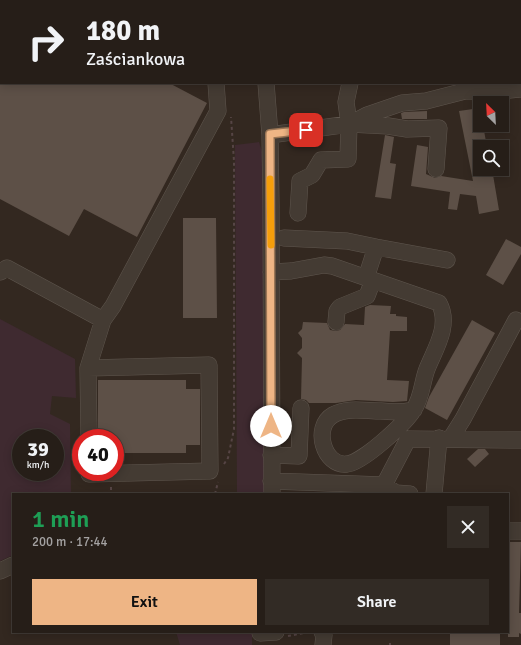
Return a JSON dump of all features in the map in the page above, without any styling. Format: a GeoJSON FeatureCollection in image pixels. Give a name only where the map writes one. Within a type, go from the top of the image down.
{"type":"FeatureCollection","features":[{"type":"Feature","properties":{"kind":"street"},"geometry":{"type":"LineString","coordinates":[[89,429],[88,368],[103,320],[113,306],[218,111],[216,84]]}},
{"type":"Feature","properties":{"kind":"street"},"geometry":{"type":"LineString","coordinates":[[266,84],[270,134],[272,487],[354,489],[384,485],[396,493]]}},
{"type":"Feature","properties":{"kind":"street"},"geometry":{"type":"LineString","coordinates":[[298,214],[300,180],[312,175],[321,160],[348,159],[349,124],[346,102],[350,84]]}},
{"type":"Feature","properties":{"kind":"street"},"geometry":{"type":"LineString","coordinates":[[349,124],[367,115],[402,103],[426,100],[465,91],[499,91],[521,89]]}},
{"type":"Feature","properties":{"kind":"street"},"geometry":{"type":"LineString","coordinates":[[270,134],[349,124],[388,126],[407,129],[439,128],[436,169]]}},
{"type":"Feature","properties":{"kind":"street"},"geometry":{"type":"LineString","coordinates":[[284,238],[347,241],[376,248],[447,260]]}},
{"type":"Feature","properties":{"kind":"street"},"geometry":{"type":"LineString","coordinates":[[336,322],[337,311],[340,307],[366,296],[376,248]]}},
{"type":"Feature","properties":{"kind":"street"},"geometry":{"type":"LineString","coordinates":[[271,272],[291,271],[324,265],[332,266],[439,303],[443,310],[443,318],[438,346],[427,370],[420,397],[414,410],[397,429],[360,460],[347,464],[338,462],[328,453],[323,444],[322,432],[324,425],[332,415],[358,410],[401,412],[414,410]]}},
{"type":"Feature","properties":{"kind":"street"},"geometry":{"type":"LineString","coordinates":[[0,272],[7,268],[103,320]]}},
{"type":"Feature","properties":{"kind":"street"},"geometry":{"type":"LineString","coordinates":[[434,493],[445,438],[463,419],[516,320]]}},
{"type":"Feature","properties":{"kind":"street"},"geometry":{"type":"LineString","coordinates":[[88,368],[209,365],[210,471],[124,473]]}},
{"type":"Feature","properties":{"kind":"street"},"geometry":{"type":"LineString","coordinates":[[272,455],[299,456],[300,408]]}},
{"type":"Feature","properties":{"kind":"street"},"geometry":{"type":"LineString","coordinates":[[384,485],[408,438],[521,440]]}},
{"type":"Feature","properties":{"kind":"street"},"geometry":{"type":"LineString","coordinates":[[509,531],[521,531]]}},
{"type":"Feature","properties":{"kind":"street"},"geometry":{"type":"LineString","coordinates":[[0,570],[12,565]]}},
{"type":"Feature","properties":{"kind":"street"},"geometry":{"type":"LineString","coordinates":[[323,633],[324,635],[323,645]]}},
{"type":"Feature","properties":{"kind":"path"},"geometry":{"type":"LineString","coordinates":[[223,465],[228,458],[234,429],[234,161],[231,114]]}},
{"type":"Feature","properties":{"kind":"path"},"geometry":{"type":"LineString","coordinates":[[215,493],[219,480]]}},
{"type":"Feature","properties":{"kind":"path"},"geometry":{"type":"LineString","coordinates":[[268,636],[300,633]]}},
{"type":"Feature","properties":{"kind":"shaded area"},"geometry":{"type":"Polygon","coordinates":[[[259,142],[264,158],[264,493],[237,493],[235,145],[259,142]]]}},
{"type":"Feature","properties":{"kind":"shaded area"},"geometry":{"type":"Polygon","coordinates":[[[0,319],[75,359],[76,398],[52,396],[50,414],[70,424],[71,493],[12,493],[12,555],[0,561],[0,319]]]}},
{"type":"Feature","properties":{"kind":"shaded area"},"geometry":{"type":"Polygon","coordinates":[[[176,633],[252,633],[252,645],[180,645],[176,633]]]}},
{"type":"Feature","properties":{"kind":"building"},"geometry":{"type":"Polygon","coordinates":[[[0,84],[171,84],[207,103],[137,237],[84,209],[69,236],[0,199],[0,84]]]}},
{"type":"Feature","properties":{"kind":"building"},"geometry":{"type":"Polygon","coordinates":[[[473,109],[473,132],[484,132],[486,140],[473,140],[473,176],[493,176],[499,210],[479,214],[476,196],[460,194],[457,210],[448,209],[450,192],[411,186],[417,145],[428,147],[426,174],[435,178],[441,176],[473,181],[459,111],[473,109]]]}},
{"type":"Feature","properties":{"kind":"building"},"geometry":{"type":"Polygon","coordinates":[[[427,111],[427,119],[402,119],[401,113],[404,112],[427,111]]]}},
{"type":"Feature","properties":{"kind":"building"},"geometry":{"type":"Polygon","coordinates":[[[385,135],[394,137],[390,163],[396,164],[391,199],[375,197],[385,135]]]}},
{"type":"Feature","properties":{"kind":"building"},"geometry":{"type":"Polygon","coordinates":[[[183,218],[216,218],[217,318],[183,318],[183,218]]]}},
{"type":"Feature","properties":{"kind":"building"},"geometry":{"type":"Polygon","coordinates":[[[506,239],[521,247],[521,254],[503,285],[486,275],[506,239]]]}},
{"type":"Feature","properties":{"kind":"building"},"geometry":{"type":"Polygon","coordinates":[[[370,305],[391,306],[390,314],[407,317],[407,331],[390,331],[387,380],[409,381],[407,401],[393,402],[356,400],[336,403],[309,403],[306,400],[301,399],[302,358],[297,353],[302,348],[302,338],[298,333],[302,329],[303,322],[327,323],[330,330],[336,331],[340,330],[345,324],[364,325],[365,307],[370,305]]]}},
{"type":"Feature","properties":{"kind":"building"},"geometry":{"type":"Polygon","coordinates":[[[472,320],[495,333],[447,420],[425,408],[429,397],[472,320]]]}},
{"type":"Feature","properties":{"kind":"building"},"geometry":{"type":"Polygon","coordinates":[[[98,380],[186,380],[186,389],[200,389],[200,445],[186,445],[186,453],[124,453],[124,429],[98,429],[98,380]]]}},
{"type":"Feature","properties":{"kind":"building"},"geometry":{"type":"Polygon","coordinates":[[[478,449],[485,449],[489,454],[475,467],[467,459],[478,449]]]}},
{"type":"Feature","properties":{"kind":"building"},"geometry":{"type":"Polygon","coordinates":[[[509,542],[521,542],[519,613],[521,613],[521,634],[519,633],[519,637],[508,637],[509,542]]]}},
{"type":"Feature","properties":{"kind":"building"},"geometry":{"type":"Polygon","coordinates":[[[450,633],[500,633],[500,645],[450,645],[450,633]]]}},
{"type":"Feature","properties":{"kind":"slow traffic"},"geometry":{"type":"LineString","coordinates":[[270,179],[271,245]]}},
{"type":"Feature","properties":{"kind":"route"},"geometry":{"type":"LineString","coordinates":[[271,426],[270,134],[306,130]]}}]}
